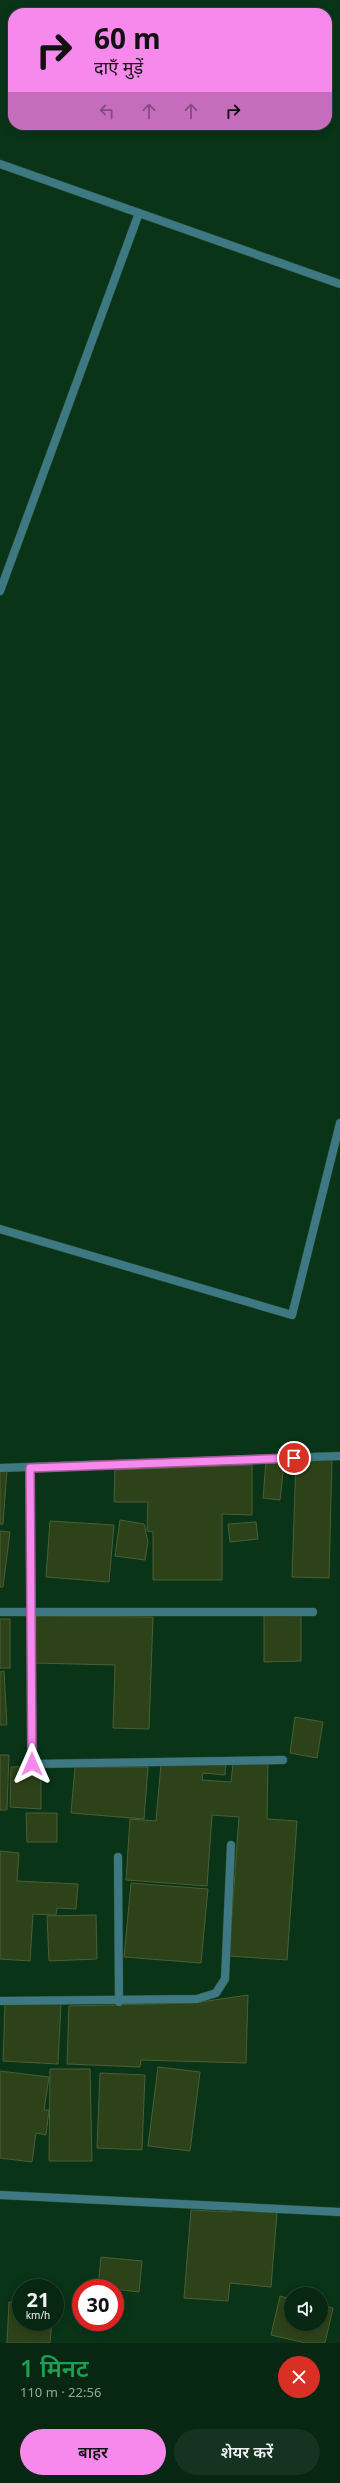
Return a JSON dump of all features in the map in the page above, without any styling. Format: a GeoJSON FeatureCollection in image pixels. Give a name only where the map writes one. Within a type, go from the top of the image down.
{"type":"FeatureCollection","features":[{"type":"Feature","properties":{"kind":"street"},"geometry":{"type":"LineString","coordinates":[[0,164],[340,284]]}},
{"type":"Feature","properties":{"kind":"street"},"geometry":{"type":"LineString","coordinates":[[0,591],[139,213]]}},
{"type":"Feature","properties":{"kind":"street"},"geometry":{"type":"LineString","coordinates":[[0,1229],[292,1315],[340,1123]]}},
{"type":"Feature","properties":{"kind":"street"},"geometry":{"type":"LineString","coordinates":[[0,1468],[340,1456]]}},
{"type":"Feature","properties":{"kind":"street"},"geometry":{"type":"LineString","coordinates":[[30,1468],[32,1764],[283,1760]]}},
{"type":"Feature","properties":{"kind":"street"},"geometry":{"type":"LineString","coordinates":[[0,1612],[313,1612]]}},
{"type":"Feature","properties":{"kind":"street"},"geometry":{"type":"LineString","coordinates":[[0,2001],[120,2002],[197,1999],[216,1993],[225,1980],[231,1845]]}},
{"type":"Feature","properties":{"kind":"street"},"geometry":{"type":"LineString","coordinates":[[118,1857],[120,2002]]}},
{"type":"Feature","properties":{"kind":"street"},"geometry":{"type":"LineString","coordinates":[[0,2195],[340,2212]]}},
{"type":"Feature","properties":{"kind":"building"},"geometry":{"type":"Polygon","coordinates":[[[332,1458],[329,1578],[292,1577],[296,1460],[332,1458]]]}},
{"type":"Feature","properties":{"kind":"building"},"geometry":{"type":"Polygon","coordinates":[[[266,1461],[284,1463],[280,1500],[263,1498],[266,1461]]]}},
{"type":"Feature","properties":{"kind":"building"},"geometry":{"type":"Polygon","coordinates":[[[252,1465],[252,1515],[222,1514],[222,1580],[153,1580],[153,1532],[147,1531],[148,1502],[114,1502],[115,1470],[252,1465]]]}},
{"type":"Feature","properties":{"kind":"building"},"geometry":{"type":"Polygon","coordinates":[[[0,1470],[7,1470],[3,1524],[0,1524],[0,1470]]]}},
{"type":"Feature","properties":{"kind":"building"},"geometry":{"type":"Polygon","coordinates":[[[120,1520],[144,1524],[148,1542],[145,1560],[115,1556],[120,1520]]]}},
{"type":"Feature","properties":{"kind":"building"},"geometry":{"type":"Polygon","coordinates":[[[50,1521],[114,1525],[109,1582],[46,1577],[50,1521]]]}},
{"type":"Feature","properties":{"kind":"building"},"geometry":{"type":"Polygon","coordinates":[[[256,1522],[258,1539],[230,1542],[228,1524],[256,1522]]]}},
{"type":"Feature","properties":{"kind":"building"},"geometry":{"type":"Polygon","coordinates":[[[0,1531],[10,1532],[3,1587],[0,1587],[0,1531]]]}},
{"type":"Feature","properties":{"kind":"building"},"geometry":{"type":"Polygon","coordinates":[[[264,1615],[301,1616],[301,1661],[264,1662],[264,1615]]]}},
{"type":"Feature","properties":{"kind":"building"},"geometry":{"type":"Polygon","coordinates":[[[36,1616],[153,1617],[149,1729],[113,1728],[115,1665],[35,1663],[36,1616]]]}},
{"type":"Feature","properties":{"kind":"building"},"geometry":{"type":"Polygon","coordinates":[[[0,1619],[10,1619],[10,1668],[0,1668],[0,1619]]]}},
{"type":"Feature","properties":{"kind":"building"},"geometry":{"type":"Polygon","coordinates":[[[4,1671],[7,1725],[0,1725],[0,1672],[4,1671]]]}},
{"type":"Feature","properties":{"kind":"building"},"geometry":{"type":"Polygon","coordinates":[[[295,1717],[323,1722],[317,1758],[290,1753],[295,1717]]]}},
{"type":"Feature","properties":{"kind":"building"},"geometry":{"type":"Polygon","coordinates":[[[0,1755],[9,1755],[7,1810],[0,1810],[0,1755]]]}},
{"type":"Feature","properties":{"kind":"building"},"geometry":{"type":"Polygon","coordinates":[[[268,1761],[267,1819],[297,1821],[287,1960],[229,1956],[239,1817],[212,1815],[207,1886],[126,1880],[130,1819],[156,1821],[161,1764],[226,1764],[225,1775],[203,1773],[202,1780],[231,1782],[233,1764],[268,1761]]]}},
{"type":"Feature","properties":{"kind":"building"},"geometry":{"type":"Polygon","coordinates":[[[41,1766],[41,1809],[10,1807],[11,1767],[41,1766]]]}},
{"type":"Feature","properties":{"kind":"building"},"geometry":{"type":"Polygon","coordinates":[[[75,1767],[148,1767],[144,1819],[71,1813],[75,1767]]]}},
{"type":"Feature","properties":{"kind":"building"},"geometry":{"type":"Polygon","coordinates":[[[26,1813],[57,1813],[57,1842],[27,1842],[26,1813]]]}},
{"type":"Feature","properties":{"kind":"building"},"geometry":{"type":"Polygon","coordinates":[[[0,1851],[19,1853],[17,1881],[78,1884],[76,1909],[57,1908],[56,1915],[33,1914],[30,1961],[0,1959],[0,1851]]]}},
{"type":"Feature","properties":{"kind":"building"},"geometry":{"type":"Polygon","coordinates":[[[131,1883],[208,1889],[201,1963],[124,1957],[131,1883]]]}},
{"type":"Feature","properties":{"kind":"building"},"geometry":{"type":"Polygon","coordinates":[[[96,1915],[97,1959],[49,1961],[47,1916],[96,1915]]]}},
{"type":"Feature","properties":{"kind":"building"},"geometry":{"type":"Polygon","coordinates":[[[248,1995],[246,2063],[141,2060],[140,2067],[67,2064],[69,2006],[194,2003],[248,1995]]]}},
{"type":"Feature","properties":{"kind":"building"},"geometry":{"type":"Polygon","coordinates":[[[5,2004],[61,2004],[58,2064],[3,2061],[5,2004]]]}},
{"type":"Feature","properties":{"kind":"building"},"geometry":{"type":"Polygon","coordinates":[[[158,2067],[200,2072],[190,2151],[148,2146],[158,2067]]]}},
{"type":"Feature","properties":{"kind":"building"},"geometry":{"type":"Polygon","coordinates":[[[50,2069],[90,2069],[92,2161],[49,2161],[50,2069]]]}},
{"type":"Feature","properties":{"kind":"building"},"geometry":{"type":"Polygon","coordinates":[[[0,2071],[49,2077],[44,2110],[49,2110],[46,2135],[36,2133],[32,2162],[0,2158],[0,2071]]]}},
{"type":"Feature","properties":{"kind":"building"},"geometry":{"type":"Polygon","coordinates":[[[100,2073],[145,2075],[142,2150],[97,2148],[100,2073]]]}},
{"type":"Feature","properties":{"kind":"building"},"geometry":{"type":"Polygon","coordinates":[[[232,2209],[277,2212],[271,2287],[230,2283],[228,2301],[184,2298],[191,2210],[232,2212],[232,2209]]]}},
{"type":"Feature","properties":{"kind":"building"},"geometry":{"type":"Polygon","coordinates":[[[101,2257],[142,2261],[139,2292],[124,2290],[124,2279],[99,2279],[101,2257]]]}},
{"type":"Feature","properties":{"kind":"building"},"geometry":{"type":"Polygon","coordinates":[[[280,2296],[284,2297],[284,2331],[328,2331],[325,2343],[306,2343],[271,2335],[280,2296]]]}},
{"type":"Feature","properties":{"kind":"building"},"geometry":{"type":"Polygon","coordinates":[[[9,2302],[12,2302],[12,2331],[51,2331],[50,2343],[7,2343],[9,2302]]]}},
{"type":"Feature","properties":{"kind":"building"},"geometry":{"type":"Polygon","coordinates":[[[328,2307],[333,2308],[328,2330],[328,2307]]]}},
{"type":"Feature","properties":{"kind":"route"},"geometry":{"type":"LineString","coordinates":[[32,1764],[30,1468],[294,1458]]}}]}
